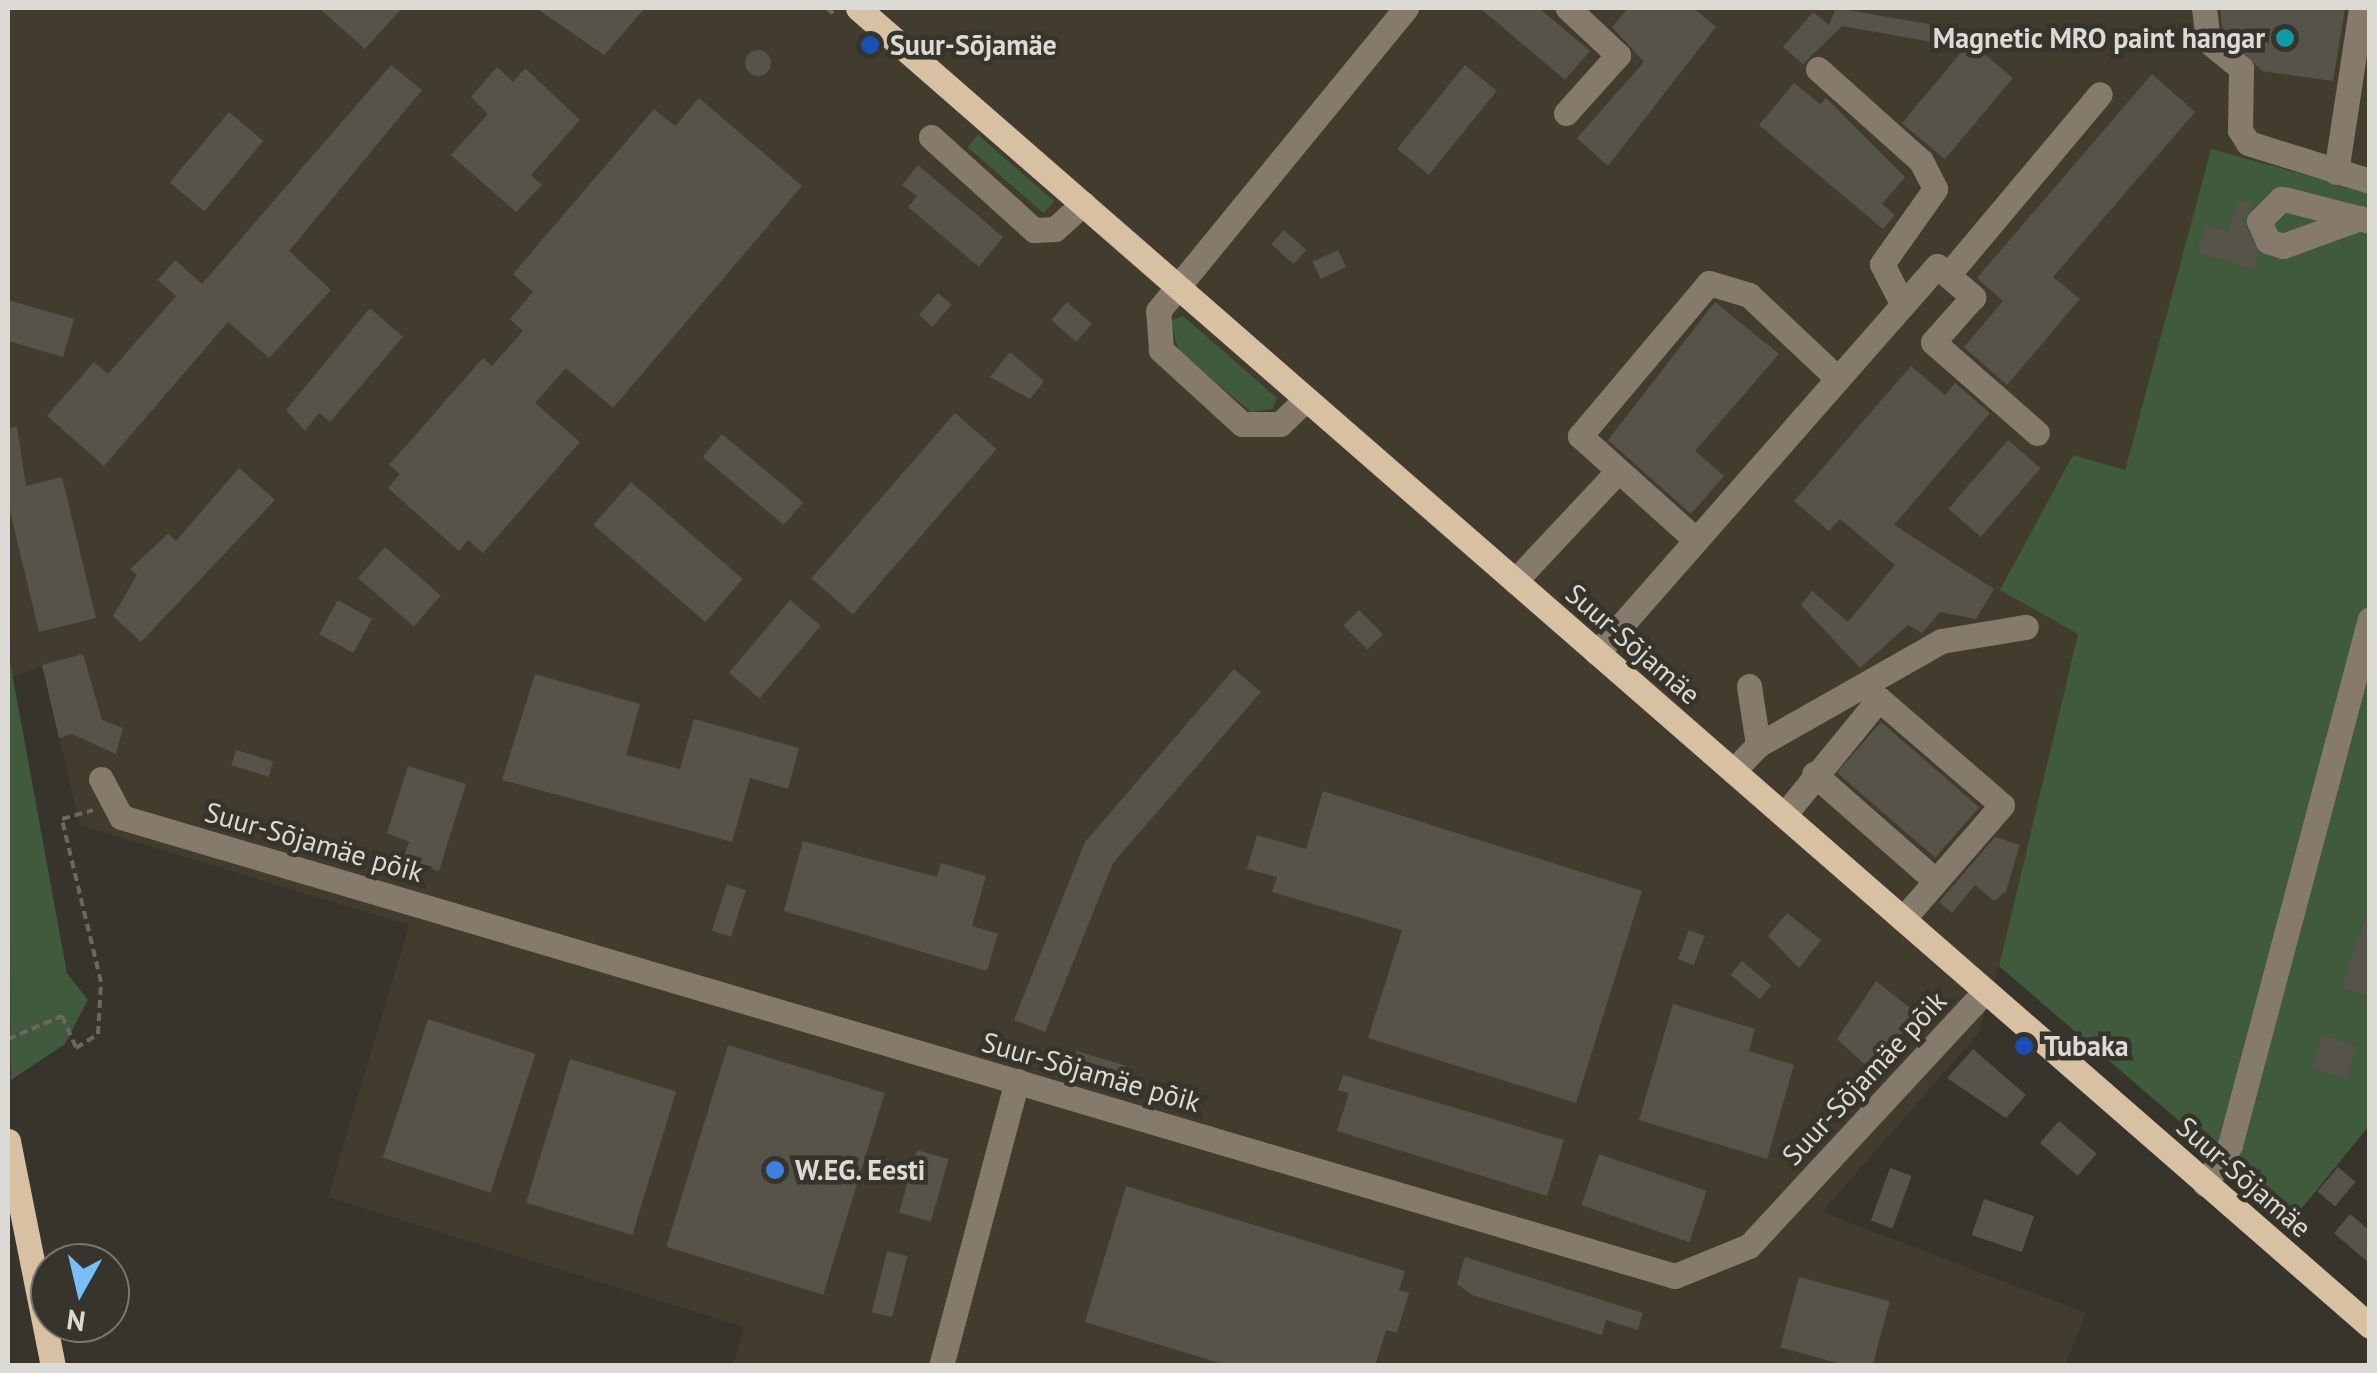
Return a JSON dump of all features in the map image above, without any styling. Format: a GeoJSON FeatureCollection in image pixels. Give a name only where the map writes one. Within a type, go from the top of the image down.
{"type":"FeatureCollection","features":[{"type":"Feature","properties":{"kind":"main road","name":"Suur-Sõjamäe"},"geometry":{"type":"LineString","coordinates":[[858,8],[2370,1326]]}},
{"type":"Feature","properties":{"kind":"main road"},"geometry":{"type":"LineString","coordinates":[[8,1140],[54,1366]]}},
{"type":"Feature","properties":{"kind":"street"},"geometry":{"type":"LineString","coordinates":[[1306,399],[1280,424],[1242,424],[1162,350],[1158,311],[1406,8]]}},
{"type":"Feature","properties":{"kind":"street"},"geometry":{"type":"LineString","coordinates":[[1566,113],[1618,55],[1568,8]]}},
{"type":"Feature","properties":{"kind":"street"},"geometry":{"type":"LineString","coordinates":[[2204,8],[2202,32],[2241,68],[2240,130],[2248,144],[2370,181]]}},
{"type":"Feature","properties":{"kind":"street"},"geometry":{"type":"LineString","coordinates":[[2336,172],[2362,8]]}},
{"type":"Feature","properties":{"kind":"street"},"geometry":{"type":"LineString","coordinates":[[1818,69],[1920,161],[1934,189],[1882,264],[1903,305]]}},
{"type":"Feature","properties":{"kind":"street"},"geometry":{"type":"LineString","coordinates":[[1948,275],[2100,94]]}},
{"type":"Feature","properties":{"kind":"street"},"geometry":{"type":"LineString","coordinates":[[932,137],[1034,230],[1054,229],[1083,204]]}},
{"type":"Feature","properties":{"kind":"street"},"geometry":{"type":"LineString","coordinates":[[1597,652],[1937,266],[1973,297],[1933,342],[2036,433]]}},
{"type":"Feature","properties":{"kind":"street"},"geometry":{"type":"LineString","coordinates":[[1696,540],[1580,436],[1710,283],[1750,295],[1838,378]]}},
{"type":"Feature","properties":{"kind":"street"},"geometry":{"type":"LineString","coordinates":[[1514,580],[1618,471]]}},
{"type":"Feature","properties":{"kind":"street"},"geometry":{"type":"LineString","coordinates":[[2205,1184],[2230,1144],[2370,619]]}},
{"type":"Feature","properties":{"kind":"street"},"geometry":{"type":"LineString","coordinates":[[1733,771],[1758,746],[1941,641],[2026,626]]}},
{"type":"Feature","properties":{"kind":"street"},"geometry":{"type":"LineString","coordinates":[[1749,686],[1758,746]]}},
{"type":"Feature","properties":{"kind":"street"},"geometry":{"type":"LineString","coordinates":[[1784,814],[1878,698],[2002,804],[1902,919]]}},
{"type":"Feature","properties":{"kind":"street"},"geometry":{"type":"LineString","coordinates":[[1814,774],[1936,881]]}},
{"type":"Feature","properties":{"kind":"street"},"geometry":{"type":"LineString","coordinates":[[101,779],[120,816]]}},
{"type":"Feature","properties":{"kind":"street","name":"Suur-Sõjamäe põik"},"geometry":{"type":"LineString","coordinates":[[120,816],[1675,1276],[1749,1246],[1985,991]]}},
{"type":"Feature","properties":{"kind":"street"},"geometry":{"type":"LineString","coordinates":[[941,1366],[1017,1082]]}},
{"type":"Feature","properties":{"kind":"path"},"geometry":{"type":"LineString","coordinates":[[8,1039],[62,1016],[76,1048],[98,1034],[101,982],[62,818],[83,808],[120,816]]}},
{"type":"Feature","properties":{"kind":"shaded area"},"geometry":{"type":"Polygon","coordinates":[[[8,8],[2369,8],[2369,192],[2211,150],[2125,470],[2001,590],[2078,634],[1999,966],[1978,1034],[1822,1212],[2086,1313],[2065,1365],[733,1365],[744,1327],[328,1197],[409,925],[80,825],[42,666],[11,678],[8,8]]]}},
{"type":"Feature","properties":{"kind":"green space"},"geometry":{"type":"Polygon","coordinates":[[[978,135],[1054,201],[1044,213],[968,147],[978,135]]]}},
{"type":"Feature","properties":{"kind":"green space"},"geometry":{"type":"Polygon","coordinates":[[[2211,149],[2369,192],[2369,1126],[2293,1219],[1999,966],[2078,634],[2000,590],[2073,455],[2125,470],[2211,149]]]}},
{"type":"Feature","properties":{"kind":"green space"},"geometry":{"type":"Polygon","coordinates":[[[1183,316],[1277,398],[1272,409],[1251,412],[1179,351],[1170,321],[1183,316]]]}},
{"type":"Feature","properties":{"kind":"green space"},"geometry":{"type":"Polygon","coordinates":[[[8,651],[67,973],[88,1000],[65,1044],[11,1080],[8,651]]]}},
{"type":"Feature","properties":{"kind":"building"},"geometry":{"type":"Polygon","coordinates":[[[319,8],[402,8],[365,49],[319,8]]]}},
{"type":"Feature","properties":{"kind":"building"},"geometry":{"type":"Polygon","coordinates":[[[536,8],[645,8],[604,55],[536,8]]]}},
{"type":"Feature","properties":{"kind":"building"},"geometry":{"type":"Polygon","coordinates":[[[1480,8],[1539,8],[1590,51],[1565,80],[1480,8]]]}},
{"type":"Feature","properties":{"kind":"building"},"geometry":{"type":"Polygon","coordinates":[[[1628,8],[1693,8],[1716,27],[1608,166],[1577,138],[1644,62],[1612,27],[1628,8]]]}},
{"type":"Feature","properties":{"kind":"building"},"geometry":{"type":"Polygon","coordinates":[[[1836,8],[1940,26],[1937,43],[1842,26],[1803,64],[1783,47],[1813,12],[1829,25],[1836,8]]]}},
{"type":"Feature","properties":{"kind":"building","name":"Magnetic MRO paint hangar"},"geometry":{"type":"Polygon","coordinates":[[[2220,8],[2345,8],[2333,81],[2262,71],[2223,33],[2220,8]]]}},
{"type":"Feature","properties":{"kind":"building"},"geometry":{"type":"Polygon","coordinates":[[[1970,42],[2013,78],[1945,159],[1902,123],[1970,42]]]}},
{"type":"Feature","properties":{"kind":"building"},"geometry":{"type":"Polygon","coordinates":[[[758,50],[767,54],[771,63],[767,72],[758,76],[749,72],[745,63],[749,54],[758,50]]]}},
{"type":"Feature","properties":{"kind":"building"},"geometry":{"type":"Polygon","coordinates":[[[391,65],[422,90],[289,251],[331,290],[269,358],[228,322],[104,466],[47,416],[94,362],[108,374],[176,296],[158,280],[175,260],[202,284],[391,65]]]}},
{"type":"Feature","properties":{"kind":"building"},"geometry":{"type":"Polygon","coordinates":[[[1465,65],[1497,91],[1429,175],[1397,149],[1465,65]]]}},
{"type":"Feature","properties":{"kind":"building"},"geometry":{"type":"Polygon","coordinates":[[[497,67],[513,82],[525,68],[580,120],[531,175],[542,185],[516,212],[451,155],[488,114],[471,97],[497,67]]]}},
{"type":"Feature","properties":{"kind":"building"},"geometry":{"type":"Polygon","coordinates":[[[2152,74],[2195,112],[2053,277],[2080,299],[2007,385],[1964,347],[2003,301],[1977,278],[2152,74]]]}},
{"type":"Feature","properties":{"kind":"building"},"geometry":{"type":"Polygon","coordinates":[[[1794,83],[1820,104],[1826,98],[1905,177],[1882,204],[1895,215],[1883,229],[1759,125],[1794,83]]]}},
{"type":"Feature","properties":{"kind":"building"},"geometry":{"type":"Polygon","coordinates":[[[699,98],[802,186],[613,408],[566,368],[535,403],[580,442],[483,553],[468,540],[459,551],[388,488],[400,474],[389,465],[483,358],[492,366],[523,331],[510,319],[533,292],[513,274],[654,109],[675,126],[699,98]]]}},
{"type":"Feature","properties":{"kind":"building"},"geometry":{"type":"Polygon","coordinates":[[[229,112],[263,141],[204,211],[170,182],[229,112]]]}},
{"type":"Feature","properties":{"kind":"building"},"geometry":{"type":"Polygon","coordinates":[[[918,165],[1003,237],[979,267],[908,207],[917,196],[902,185],[918,165]]]}},
{"type":"Feature","properties":{"kind":"building"},"geometry":{"type":"Polygon","coordinates":[[[2239,200],[2253,204],[2243,219],[2259,254],[2254,270],[2197,252],[2206,224],[2229,232],[2239,200]]]}},
{"type":"Feature","properties":{"kind":"building"},"geometry":{"type":"Polygon","coordinates":[[[1284,230],[1306,250],[1294,264],[1271,244],[1284,230]]]}},
{"type":"Feature","properties":{"kind":"building"},"geometry":{"type":"Polygon","coordinates":[[[1338,250],[1346,267],[1321,279],[1313,262],[1338,250]]]}},
{"type":"Feature","properties":{"kind":"building"},"geometry":{"type":"Polygon","coordinates":[[[938,293],[952,305],[933,327],[919,315],[938,293]]]}},
{"type":"Feature","properties":{"kind":"building"},"geometry":{"type":"Polygon","coordinates":[[[8,300],[74,319],[63,357],[8,341],[8,300]]]}},
{"type":"Feature","properties":{"kind":"building"},"geometry":{"type":"Polygon","coordinates":[[[1067,302],[1092,324],[1076,342],[1051,320],[1067,302]]]}},
{"type":"Feature","properties":{"kind":"building"},"geometry":{"type":"Polygon","coordinates":[[[1715,302],[1779,354],[1695,451],[1724,476],[1691,514],[1608,440],[1715,302]]]}},
{"type":"Feature","properties":{"kind":"building"},"geometry":{"type":"Polygon","coordinates":[[[370,308],[403,337],[330,422],[319,413],[305,431],[286,410],[370,308]]]}},
{"type":"Feature","properties":{"kind":"building"},"geometry":{"type":"Polygon","coordinates":[[[1010,352],[1044,381],[1030,399],[990,377],[1010,352]]]}},
{"type":"Feature","properties":{"kind":"building"},"geometry":{"type":"Polygon","coordinates":[[[1911,366],[1945,395],[1955,383],[1990,413],[1894,525],[1994,589],[1976,619],[1940,612],[1922,633],[1908,625],[1860,668],[1801,605],[1812,591],[1848,622],[1895,565],[1840,519],[1829,531],[1794,501],[1911,366]]]}},
{"type":"Feature","properties":{"kind":"building"},"geometry":{"type":"Polygon","coordinates":[[[955,413],[997,449],[853,614],[811,578],[955,413]]]}},
{"type":"Feature","properties":{"kind":"building"},"geometry":{"type":"Polygon","coordinates":[[[17,427],[26,486],[62,477],[96,618],[39,632],[8,503],[8,428],[17,427]]]}},
{"type":"Feature","properties":{"kind":"building"},"geometry":{"type":"Polygon","coordinates":[[[722,434],[803,502],[784,525],[703,457],[722,434]]]}},
{"type":"Feature","properties":{"kind":"building"},"geometry":{"type":"Polygon","coordinates":[[[2008,440],[2040,468],[1981,537],[1948,509],[2008,440]]]}},
{"type":"Feature","properties":{"kind":"building"},"geometry":{"type":"Polygon","coordinates":[[[239,468],[275,500],[141,642],[113,616],[137,575],[130,569],[168,534],[176,541],[239,468]]]}},
{"type":"Feature","properties":{"kind":"building"},"geometry":{"type":"Polygon","coordinates":[[[631,482],[743,579],[705,622],[594,525],[631,482]]]}},
{"type":"Feature","properties":{"kind":"building"},"geometry":{"type":"Polygon","coordinates":[[[385,547],[441,596],[414,626],[358,578],[385,547]]]}},
{"type":"Feature","properties":{"kind":"building"},"geometry":{"type":"Polygon","coordinates":[[[338,600],[372,619],[353,653],[319,634],[338,600]]]}},
{"type":"Feature","properties":{"kind":"building"},"geometry":{"type":"Polygon","coordinates":[[[790,600],[821,626],[760,698],[729,673],[790,600]]]}},
{"type":"Feature","properties":{"kind":"building"},"geometry":{"type":"Polygon","coordinates":[[[1359,610],[1383,634],[1367,650],[1343,626],[1359,610]]]}},
{"type":"Feature","properties":{"kind":"building"},"geometry":{"type":"Polygon","coordinates":[[[83,654],[102,720],[123,728],[116,754],[72,734],[59,738],[42,665],[83,654]]]}},
{"type":"Feature","properties":{"kind":"building"},"geometry":{"type":"Polygon","coordinates":[[[1234,669],[1261,692],[1113,863],[1045,1032],[1014,1020],[1085,842],[1234,669]]]}},
{"type":"Feature","properties":{"kind":"building"},"geometry":{"type":"Polygon","coordinates":[[[535,674],[640,704],[626,755],[680,769],[694,719],[799,748],[788,789],[750,778],[732,842],[502,780],[535,674]]]}},
{"type":"Feature","properties":{"kind":"building"},"geometry":{"type":"Polygon","coordinates":[[[1881,722],[1979,807],[1935,858],[1837,773],[1881,722]]]}},
{"type":"Feature","properties":{"kind":"building"},"geometry":{"type":"Polygon","coordinates":[[[236,750],[273,761],[269,777],[231,765],[236,750]]]}},
{"type":"Feature","properties":{"kind":"building"},"geometry":{"type":"Polygon","coordinates":[[[408,766],[466,784],[439,871],[403,859],[409,842],[387,833],[408,766]]]}},
{"type":"Feature","properties":{"kind":"building"},"geometry":{"type":"Polygon","coordinates":[[[1323,791],[1642,891],[1576,1103],[1368,1038],[1402,930],[1272,892],[1277,877],[1247,869],[1257,835],[1306,849],[1323,791]]]}},
{"type":"Feature","properties":{"kind":"building"},"geometry":{"type":"Polygon","coordinates":[[[1995,837],[2020,845],[2006,891],[1994,901],[1975,885],[1952,913],[1939,902],[1995,837]]]}},
{"type":"Feature","properties":{"kind":"building"},"geometry":{"type":"Polygon","coordinates":[[[803,841],[937,877],[941,863],[986,876],[972,926],[998,934],[987,971],[784,911],[803,841]]]}},
{"type":"Feature","properties":{"kind":"building"},"geometry":{"type":"Polygon","coordinates":[[[727,884],[746,890],[731,937],[712,931],[727,884]]]}},
{"type":"Feature","properties":{"kind":"building"},"geometry":{"type":"Polygon","coordinates":[[[2370,912],[2370,997],[2341,987],[2370,912]]]}},
{"type":"Feature","properties":{"kind":"building"},"geometry":{"type":"Polygon","coordinates":[[[1787,913],[1821,940],[1799,968],[1768,936],[1787,913]]]}},
{"type":"Feature","properties":{"kind":"building"},"geometry":{"type":"Polygon","coordinates":[[[1689,930],[1705,936],[1694,965],[1678,959],[1689,930]]]}},
{"type":"Feature","properties":{"kind":"building"},"geometry":{"type":"Polygon","coordinates":[[[1742,961],[1771,985],[1760,999],[1730,975],[1742,961]]]}},
{"type":"Feature","properties":{"kind":"building"},"geometry":{"type":"Polygon","coordinates":[[[1876,981],[1919,1015],[1870,1069],[1837,1039],[1876,981]]]}},
{"type":"Feature","properties":{"kind":"building"},"geometry":{"type":"Polygon","coordinates":[[[1673,1004],[1755,1029],[1749,1051],[1794,1065],[1767,1159],[1639,1120],[1673,1004]]]}},
{"type":"Feature","properties":{"kind":"building"},"geometry":{"type":"Polygon","coordinates":[[[428,1019],[535,1054],[490,1193],[383,1158],[428,1019]]]}},
{"type":"Feature","properties":{"kind":"building"},"geometry":{"type":"Polygon","coordinates":[[[2323,1035],[2357,1047],[2346,1079],[2312,1067],[2323,1035]]]}},
{"type":"Feature","properties":{"kind":"building","name":"W.EG. Eesti"},"geometry":{"type":"Polygon","coordinates":[[[728,1045],[885,1093],[823,1295],[666,1247],[728,1045]]]}},
{"type":"Feature","properties":{"kind":"building"},"geometry":{"type":"Polygon","coordinates":[[[1973,1049],[2026,1095],[2006,1118],[1947,1078],[1973,1049]]]}},
{"type":"Feature","properties":{"kind":"building"},"geometry":{"type":"Polygon","coordinates":[[[1074,1050],[1126,1066],[1120,1084],[1068,1068],[1074,1050]]]}},
{"type":"Feature","properties":{"kind":"building"},"geometry":{"type":"Polygon","coordinates":[[[570,1059],[676,1091],[632,1235],[526,1202],[570,1059]]]}},
{"type":"Feature","properties":{"kind":"building"},"geometry":{"type":"Polygon","coordinates":[[[1343,1075],[1564,1140],[1547,1196],[1337,1131],[1349,1093],[1338,1090],[1343,1075]]]}},
{"type":"Feature","properties":{"kind":"building"},"geometry":{"type":"Polygon","coordinates":[[[2059,1121],[2097,1154],[2078,1176],[2040,1143],[2059,1121]]]}},
{"type":"Feature","properties":{"kind":"building"},"geometry":{"type":"Polygon","coordinates":[[[917,1150],[949,1159],[931,1222],[899,1212],[917,1150]]]}},
{"type":"Feature","properties":{"kind":"building"},"geometry":{"type":"Polygon","coordinates":[[[1599,1154],[1707,1191],[1689,1242],[1581,1205],[1599,1154]]]}},
{"type":"Feature","properties":{"kind":"building"},"geometry":{"type":"Polygon","coordinates":[[[2338,1167],[2356,1182],[2335,1206],[2317,1192],[2338,1167]]]}},
{"type":"Feature","properties":{"kind":"building"},"geometry":{"type":"Polygon","coordinates":[[[1890,1168],[1912,1176],[1892,1228],[1871,1221],[1890,1168]]]}},
{"type":"Feature","properties":{"kind":"building"},"geometry":{"type":"Polygon","coordinates":[[[1126,1186],[1405,1271],[1399,1290],[1409,1293],[1397,1333],[1386,1330],[1375,1366],[1229,1366],[1085,1322],[1126,1186]]]}},
{"type":"Feature","properties":{"kind":"building"},"geometry":{"type":"Polygon","coordinates":[[[1984,1199],[2034,1216],[2022,1252],[1972,1235],[1984,1199]]]}},
{"type":"Feature","properties":{"kind":"building"},"geometry":{"type":"Polygon","coordinates":[[[2350,1214],[2370,1231],[2370,1264],[2334,1233],[2350,1214]]]}},
{"type":"Feature","properties":{"kind":"building"},"geometry":{"type":"Polygon","coordinates":[[[887,1251],[907,1256],[892,1317],[872,1312],[887,1251]]]}},
{"type":"Feature","properties":{"kind":"building"},"geometry":{"type":"Polygon","coordinates":[[[1465,1257],[1643,1313],[1638,1330],[1606,1320],[1602,1335],[1472,1295],[1457,1284],[1465,1257]]]}},
{"type":"Feature","properties":{"kind":"building"},"geometry":{"type":"Polygon","coordinates":[[[1799,1277],[1890,1301],[1872,1366],[1849,1366],[1780,1348],[1799,1277]]]}},
{"type":"Feature","properties":{"kind":"place","name":"Magnetic MRO paint hangar"},"geometry":{"type":"Point","coordinates":[2285,38]}},
{"type":"Feature","properties":{"kind":"place","name":"Suur-Sõjamäe"},"geometry":{"type":"Point","coordinates":[870,45]}},
{"type":"Feature","properties":{"kind":"place","name":"Tubaka"},"geometry":{"type":"Point","coordinates":[2024,1046]}},
{"type":"Feature","properties":{"kind":"place","name":"W.EG. Eesti"},"geometry":{"type":"Point","coordinates":[775,1170]}}]}
